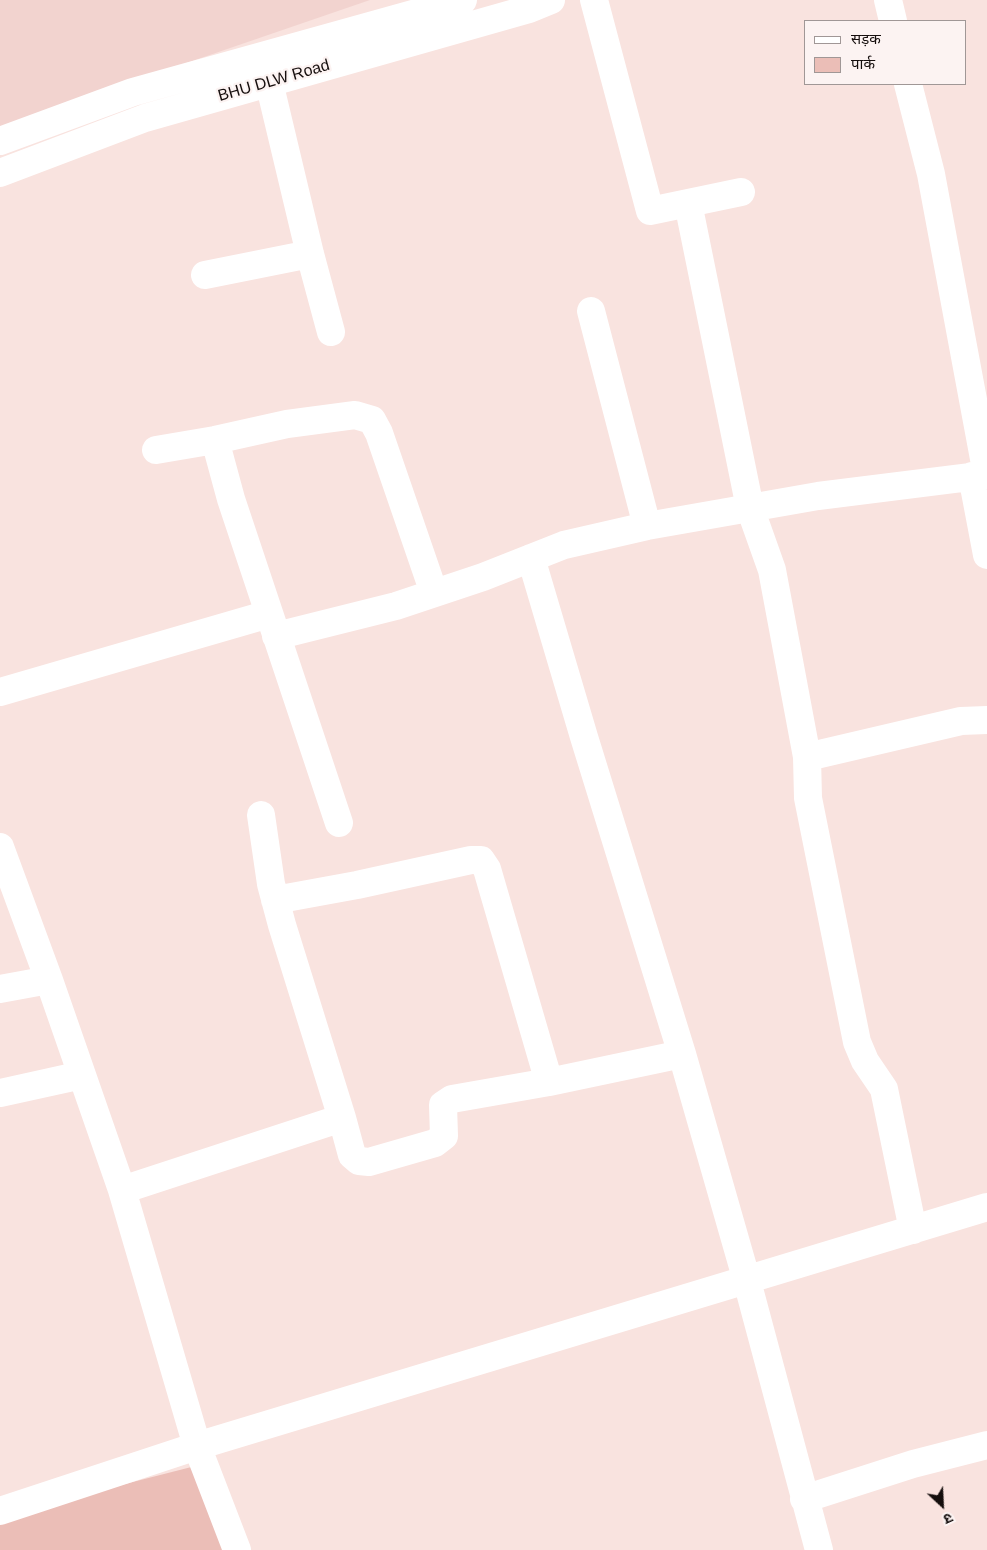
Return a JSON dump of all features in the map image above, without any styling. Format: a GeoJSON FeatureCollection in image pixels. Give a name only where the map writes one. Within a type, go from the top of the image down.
{"type":"FeatureCollection","features":[{"type":"Feature","properties":{"kind":"street","name":"BHU DLW Road"},"geometry":{"type":"LineString","coordinates":[[0,141],[133,92],[463,0]]}},
{"type":"Feature","properties":{"kind":"street","name":"BHU DLW Road"},"geometry":{"type":"LineString","coordinates":[[0,173],[145,118],[529,9],[551,0]]}},
{"type":"Feature","properties":{"kind":"street"},"geometry":{"type":"LineString","coordinates":[[594,0],[650,211],[741,192]]}},
{"type":"Feature","properties":{"kind":"street"},"geometry":{"type":"LineString","coordinates":[[888,0],[893,20]]}},
{"type":"Feature","properties":{"kind":"street"},"geometry":{"type":"LineString","coordinates":[[269,82],[330,332]]}},
{"type":"Feature","properties":{"kind":"street"},"geometry":{"type":"LineString","coordinates":[[0,692],[273,625],[396,606],[483,577],[564,545],[647,526],[818,496],[987,475],[931,174],[908,85]]}},
{"type":"Feature","properties":{"kind":"street"},"geometry":{"type":"LineString","coordinates":[[688,203],[750,508],[772,570],[808,757],[808,798],[857,1042],[865,1061],[884,1089],[913,1230]]}},
{"type":"Feature","properties":{"kind":"street"},"geometry":{"type":"LineString","coordinates":[[205,275],[310,254]]}},
{"type":"Feature","properties":{"kind":"street"},"geometry":{"type":"LineString","coordinates":[[591,311],[647,526]]}},
{"type":"Feature","properties":{"kind":"street"},"geometry":{"type":"LineString","coordinates":[[156,450],[215,440],[287,424],[355,414],[372,420],[379,433],[434,593]]}},
{"type":"Feature","properties":{"kind":"street"},"geometry":{"type":"LineString","coordinates":[[215,440],[231,499],[339,823]]}},
{"type":"Feature","properties":{"kind":"street"},"geometry":{"type":"LineString","coordinates":[[972,476],[987,555]]}},
{"type":"Feature","properties":{"kind":"street"},"geometry":{"type":"LineString","coordinates":[[531,558],[682,1054],[747,1281],[819,1550]]}},
{"type":"Feature","properties":{"kind":"street"},"geometry":{"type":"LineString","coordinates":[[808,757],[961,721],[987,720]]}},
{"type":"Feature","properties":{"kind":"street"},"geometry":{"type":"LineString","coordinates":[[261,815],[275,900],[352,1154],[359,1161],[369,1162],[435,1143],[444,1136],[443,1105],[452,1099],[549,1082],[682,1054]]}},
{"type":"Feature","properties":{"kind":"street"},"geometry":{"type":"LineString","coordinates":[[0,847],[49,980],[122,1190],[197,1446],[237,1550]]}},
{"type":"Feature","properties":{"kind":"street"},"geometry":{"type":"LineString","coordinates":[[275,900],[357,885],[471,860],[481,860],[487,869],[549,1082]]}},
{"type":"Feature","properties":{"kind":"street"},"geometry":{"type":"LineString","coordinates":[[0,989],[49,980]]}},
{"type":"Feature","properties":{"kind":"street"},"geometry":{"type":"LineString","coordinates":[[0,1093],[82,1075]]}},
{"type":"Feature","properties":{"kind":"street"},"geometry":{"type":"LineString","coordinates":[[122,1190],[342,1118]]}},
{"type":"Feature","properties":{"kind":"street"},"geometry":{"type":"LineString","coordinates":[[0,1511],[197,1446],[987,1207]]}},
{"type":"Feature","properties":{"kind":"street"},"geometry":{"type":"LineString","coordinates":[[804,1499],[913,1464],[987,1446]]}},
{"type":"Feature","properties":{"kind":"shaded area"},"geometry":{"type":"Polygon","coordinates":[[[0,0],[370,0],[0,127],[0,0]]]}},
{"type":"Feature","properties":{"kind":"green space"},"geometry":{"type":"Polygon","coordinates":[[[207,1463],[241,1550],[0,1550],[0,1516],[207,1463]]]}}]}
